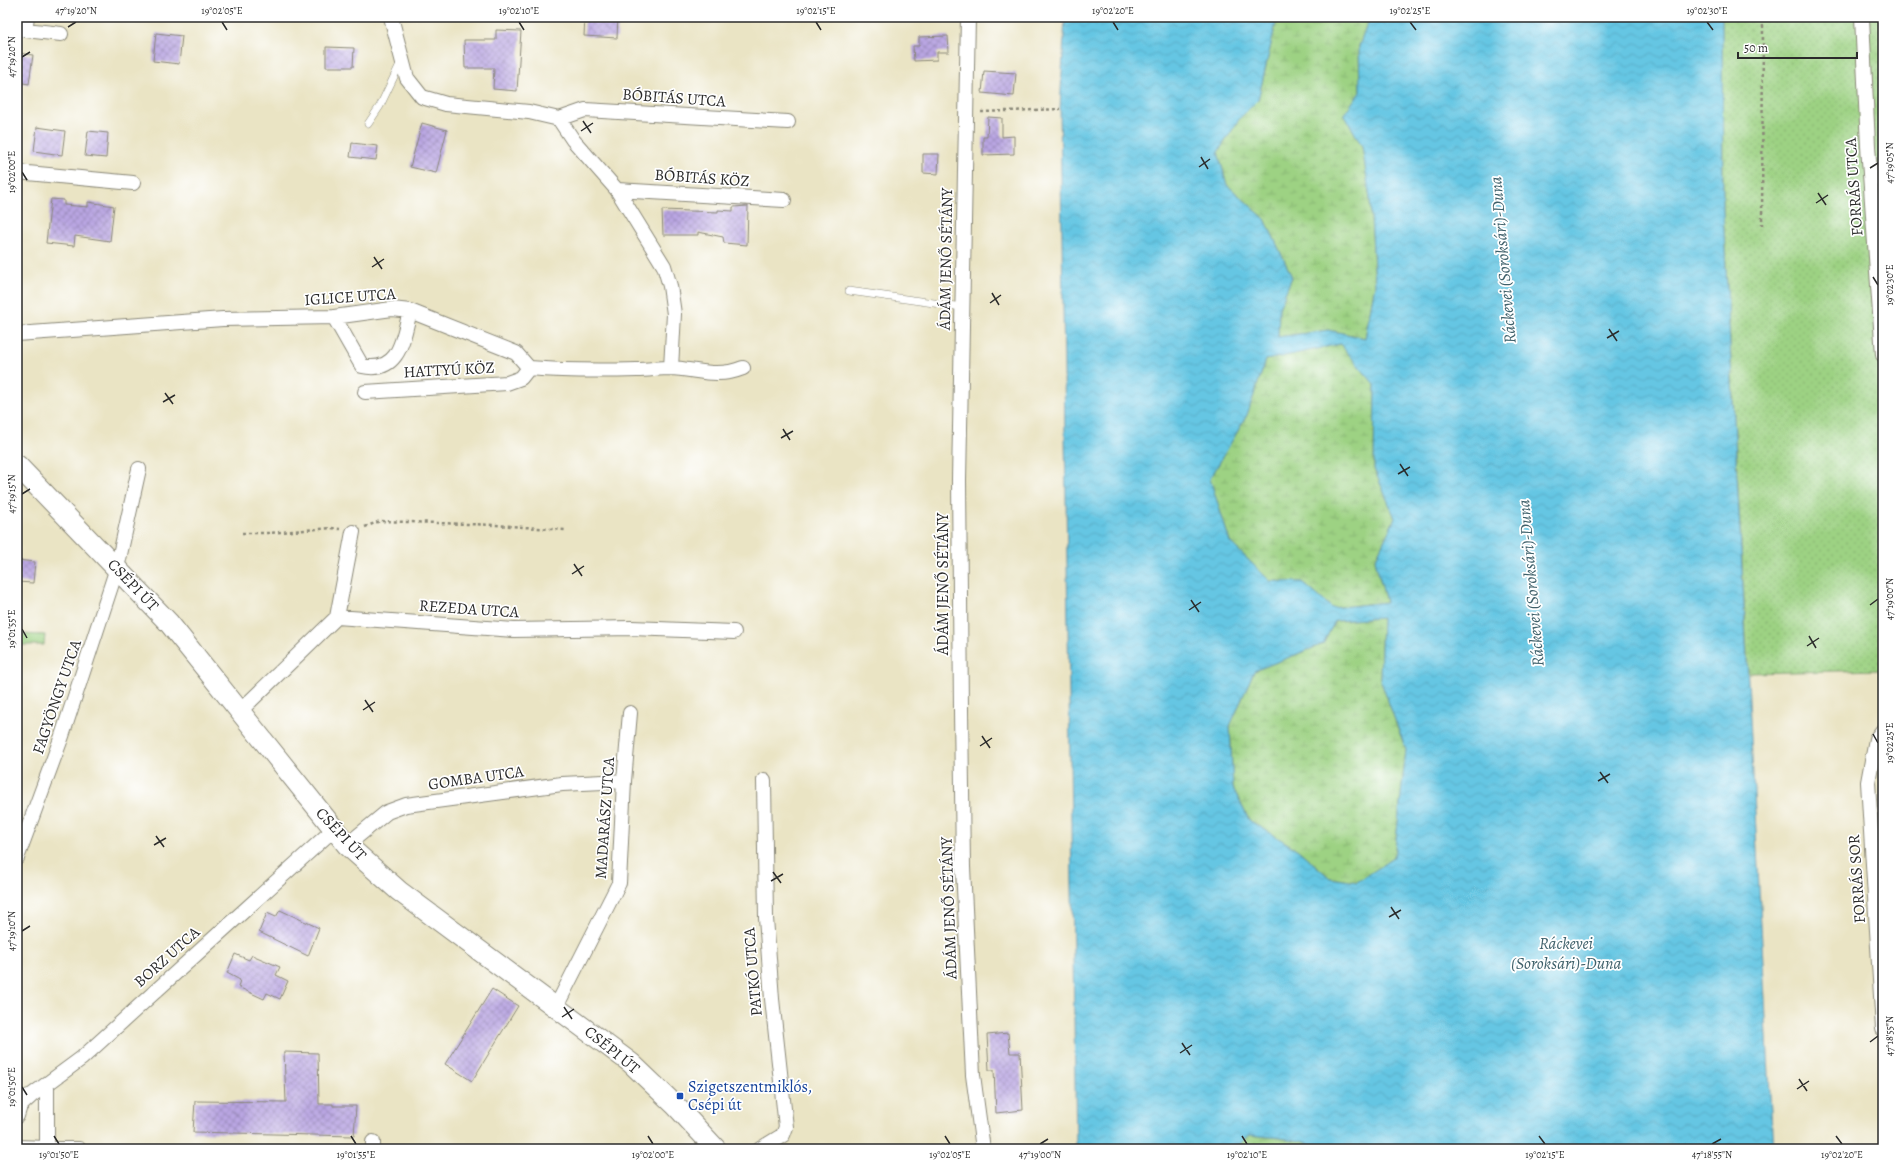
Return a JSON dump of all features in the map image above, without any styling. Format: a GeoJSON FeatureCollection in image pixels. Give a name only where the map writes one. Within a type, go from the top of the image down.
{"type":"FeatureCollection","features":[{"type":"Feature","properties":{"kind":"street"},"geometry":{"type":"LineString","coordinates":[[391,17],[403,58],[407,78],[422,97],[446,104],[529,112],[559,119],[573,140],[617,190],[664,266],[668,279],[674,314],[671,368]]}},
{"type":"Feature","properties":{"kind":"street","name":"ÁDÁM JENŐ SÉTÁNY"},"geometry":{"type":"LineString","coordinates":[[968,17],[959,488],[963,859],[973,1075],[983,1149]]}},
{"type":"Feature","properties":{"kind":"street","name":"FORRÁS UTCA"},"geometry":{"type":"LineString","coordinates":[[1862,17],[1868,146],[1883,355]]}},
{"type":"Feature","properties":{"kind":"street"},"geometry":{"type":"LineString","coordinates":[[23,25],[61,34]]}},
{"type":"Feature","properties":{"kind":"street","name":"BÓBITÁS UTCA"},"geometry":{"type":"LineString","coordinates":[[559,119],[585,110],[788,122]]}},
{"type":"Feature","properties":{"kind":"street"},"geometry":{"type":"LineString","coordinates":[[17,172],[133,184]]}},
{"type":"Feature","properties":{"kind":"street","name":"BÓBITÁS KÖZ"},"geometry":{"type":"LineString","coordinates":[[617,190],[784,200]]}},
{"type":"Feature","properties":{"kind":"street","name":"IGLICE UTCA"},"geometry":{"type":"LineString","coordinates":[[17,334],[223,319],[334,317],[392,309],[410,311],[516,353],[529,368]]}},
{"type":"Feature","properties":{"kind":"street"},"geometry":{"type":"LineString","coordinates":[[334,317],[362,366],[368,367],[388,363],[397,355],[410,311]]}},
{"type":"Feature","properties":{"kind":"street"},"geometry":{"type":"LineString","coordinates":[[529,368],[562,371],[671,368],[709,373],[733,372],[743,368]]}},
{"type":"Feature","properties":{"kind":"street","name":"HATTYÚ KÖZ"},"geometry":{"type":"LineString","coordinates":[[365,392],[507,383],[520,378],[529,368]]}},
{"type":"Feature","properties":{"kind":"street","name":"CSÉPI ÚT"},"geometry":{"type":"LineString","coordinates":[[17,465],[170,623],[346,845],[398,891],[631,1063],[675,1105],[716,1149]]}},
{"type":"Feature","properties":{"kind":"street","name":"FAGYÖNGY UTCA"},"geometry":{"type":"LineString","coordinates":[[17,858],[62,736],[117,568],[139,469]]}},
{"type":"Feature","properties":{"kind":"street"},"geometry":{"type":"LineString","coordinates":[[240,711],[337,617],[353,532]]}},
{"type":"Feature","properties":{"kind":"street","name":"REZEDA UTCA"},"geometry":{"type":"LineString","coordinates":[[337,617],[514,630],[632,628],[734,632]]}},
{"type":"Feature","properties":{"kind":"street","name":"MADARÁSZ UTCA"},"geometry":{"type":"LineString","coordinates":[[556,1007],[619,883],[624,782],[630,713]]}},
{"type":"Feature","properties":{"kind":"street","name":"FORRÁS SOR"},"geometry":{"type":"LineString","coordinates":[[1883,730],[1876,739],[1868,782],[1883,1029]]}},
{"type":"Feature","properties":{"kind":"street","name":"PATKÓ UTCA"},"geometry":{"type":"LineString","coordinates":[[760,1149],[782,1135],[786,1127],[772,999],[766,918],[764,780]]}},
{"type":"Feature","properties":{"kind":"street","name":"GOMBA UTCA"},"geometry":{"type":"LineString","coordinates":[[346,845],[387,812],[406,805],[562,784],[624,782]]}},
{"type":"Feature","properties":{"kind":"street","name":"BORZ UTCA"},"geometry":{"type":"LineString","coordinates":[[17,1100],[32,1096],[82,1058],[333,830]]}},
{"type":"Feature","properties":{"kind":"street"},"geometry":{"type":"LineString","coordinates":[[47,1086],[47,1148]]}},
{"type":"Feature","properties":{"kind":"street"},"geometry":{"type":"LineString","coordinates":[[17,1116],[20,1106],[32,1096]]}},
{"type":"Feature","properties":{"kind":"street"},"geometry":{"type":"LineString","coordinates":[[17,1147],[78,1149]]}},
{"type":"Feature","properties":{"kind":"lane"},"geometry":{"type":"LineString","coordinates":[[368,124],[380,106],[403,58]]}},
{"type":"Feature","properties":{"kind":"lane"},"geometry":{"type":"LineString","coordinates":[[849,291],[962,307]]}},
{"type":"Feature","properties":{"kind":"path"},"geometry":{"type":"LineString","coordinates":[[1762,226],[1763,17]]}},
{"type":"Feature","properties":{"kind":"path"},"geometry":{"type":"LineString","coordinates":[[967,113],[1060,109]]}},
{"type":"Feature","properties":{"kind":"path"},"geometry":{"type":"LineString","coordinates":[[242,533],[268,533],[331,528],[353,532],[380,521],[496,525],[565,530]]}},
{"type":"Feature","properties":{"kind":"green space"},"geometry":{"type":"Polygon","coordinates":[[[1274,17],[1370,17],[1359,46],[1360,92],[1344,114],[1362,146],[1370,199],[1375,285],[1365,338],[1328,330],[1278,337],[1279,308],[1292,277],[1265,219],[1227,185],[1218,152],[1240,118],[1258,100],[1276,23],[1274,17]]]}},
{"type":"Feature","properties":{"kind":"green space"},"geometry":{"type":"Polygon","coordinates":[[[1722,17],[1883,17],[1883,670],[1748,673],[1723,212],[1722,17]]]}},
{"type":"Feature","properties":{"kind":"green space"},"geometry":{"type":"Polygon","coordinates":[[[1340,344],[1375,385],[1374,469],[1395,518],[1375,560],[1386,602],[1332,608],[1302,582],[1270,581],[1230,542],[1210,479],[1247,415],[1266,360],[1340,344]]]}},
{"type":"Feature","properties":{"kind":"green space"},"geometry":{"type":"Polygon","coordinates":[[[1382,618],[1380,679],[1406,750],[1394,858],[1357,882],[1330,878],[1298,850],[1249,820],[1233,788],[1230,726],[1254,671],[1323,644],[1335,621],[1382,618]]]}},
{"type":"Feature","properties":{"kind":"green space"},"geometry":{"type":"Polygon","coordinates":[[[17,634],[45,635],[44,645],[17,645],[17,634]]]}},
{"type":"Feature","properties":{"kind":"green space"},"geometry":{"type":"Polygon","coordinates":[[[1249,1135],[1297,1141],[1315,1145],[1324,1149],[1234,1149],[1249,1135]]]}},
{"type":"Feature","properties":{"kind":"water","name":"Ráckevei (Soroksári)-Duna"},"geometry":{"type":"Polygon","coordinates":[[[1065,17],[1274,17],[1276,23],[1258,100],[1240,118],[1218,152],[1227,185],[1265,219],[1292,277],[1279,308],[1278,337],[1328,330],[1365,338],[1375,285],[1370,199],[1362,146],[1344,114],[1360,92],[1359,46],[1370,17],[1722,17],[1723,212],[1773,1149],[1324,1149],[1315,1145],[1297,1141],[1250,1135],[1234,1149],[1076,1149],[1060,109],[1065,17]],[[1340,344],[1266,360],[1247,415],[1210,479],[1230,542],[1270,581],[1302,582],[1332,608],[1386,602],[1375,560],[1395,518],[1374,469],[1375,385],[1340,344]],[[1382,618],[1335,621],[1323,644],[1254,671],[1230,726],[1233,788],[1249,820],[1298,850],[1330,878],[1357,882],[1394,858],[1406,750],[1380,679],[1382,618]]]}},
{"type":"Feature","properties":{"kind":"building"},"geometry":{"type":"Polygon","coordinates":[[[585,17],[618,17],[617,38],[584,36],[585,17]]]}},
{"type":"Feature","properties":{"kind":"building"},"geometry":{"type":"Polygon","coordinates":[[[496,30],[521,31],[517,91],[493,89],[494,68],[465,68],[464,40],[496,40],[496,30]]]}},
{"type":"Feature","properties":{"kind":"building"},"geometry":{"type":"Polygon","coordinates":[[[156,33],[182,36],[179,64],[153,61],[156,33]]]}},
{"type":"Feature","properties":{"kind":"building"},"geometry":{"type":"Polygon","coordinates":[[[948,36],[949,52],[937,52],[937,60],[914,61],[913,46],[919,46],[919,37],[948,36]]]}},
{"type":"Feature","properties":{"kind":"building"},"geometry":{"type":"Polygon","coordinates":[[[326,47],[354,48],[353,67],[326,67],[326,47]]]}},
{"type":"Feature","properties":{"kind":"building"},"geometry":{"type":"Polygon","coordinates":[[[17,53],[33,55],[29,84],[17,82],[17,53]]]}},
{"type":"Feature","properties":{"kind":"building"},"geometry":{"type":"Polygon","coordinates":[[[984,71],[1016,73],[1014,96],[982,93],[984,71]]]}},
{"type":"Feature","properties":{"kind":"building"},"geometry":{"type":"Polygon","coordinates":[[[988,117],[1002,118],[1002,137],[1014,136],[1014,154],[983,155],[983,137],[987,137],[988,117]]]}},
{"type":"Feature","properties":{"kind":"building"},"geometry":{"type":"Polygon","coordinates":[[[422,123],[447,130],[436,173],[410,167],[422,123]]]}},
{"type":"Feature","properties":{"kind":"building"},"geometry":{"type":"Polygon","coordinates":[[[37,127],[65,131],[62,155],[34,151],[37,127]]]}},
{"type":"Feature","properties":{"kind":"building"},"geometry":{"type":"Polygon","coordinates":[[[88,131],[108,133],[106,158],[85,156],[88,131]]]}},
{"type":"Feature","properties":{"kind":"building"},"geometry":{"type":"Polygon","coordinates":[[[352,143],[378,146],[376,160],[350,157],[352,143]]]}},
{"type":"Feature","properties":{"kind":"building"},"geometry":{"type":"Polygon","coordinates":[[[923,154],[939,154],[938,174],[923,173],[923,154]]]}},
{"type":"Feature","properties":{"kind":"building"},"geometry":{"type":"Polygon","coordinates":[[[51,199],[64,200],[64,205],[88,207],[88,202],[114,206],[110,241],[75,236],[74,246],[46,243],[51,199]]]}},
{"type":"Feature","properties":{"kind":"building"},"geometry":{"type":"Polygon","coordinates":[[[748,206],[747,245],[724,243],[723,237],[698,232],[698,235],[663,235],[662,210],[718,212],[718,210],[733,211],[733,207],[748,206]]]}},
{"type":"Feature","properties":{"kind":"building"},"geometry":{"type":"Polygon","coordinates":[[[17,560],[35,562],[33,583],[17,582],[17,560]]]}},
{"type":"Feature","properties":{"kind":"building"},"geometry":{"type":"Polygon","coordinates":[[[280,910],[319,928],[308,956],[259,932],[267,913],[276,917],[280,910]]]}},
{"type":"Feature","properties":{"kind":"building"},"geometry":{"type":"Polygon","coordinates":[[[235,954],[249,960],[252,955],[280,967],[276,975],[288,981],[280,999],[267,993],[264,999],[238,987],[240,980],[227,973],[235,954]]]}},
{"type":"Feature","properties":{"kind":"building"},"geometry":{"type":"Polygon","coordinates":[[[492,989],[518,1006],[472,1081],[445,1064],[492,989]]]}},
{"type":"Feature","properties":{"kind":"building"},"geometry":{"type":"Polygon","coordinates":[[[1008,1033],[1010,1053],[1020,1053],[1023,1110],[996,1113],[994,1070],[989,1070],[987,1035],[1008,1033]]]}},
{"type":"Feature","properties":{"kind":"building"},"geometry":{"type":"Polygon","coordinates":[[[284,1052],[318,1053],[319,1104],[333,1104],[333,1106],[356,1106],[354,1136],[193,1132],[195,1101],[286,1102],[284,1052]]]}},
{"type":"Feature","properties":{"kind":"place","name":"Szigetszentmiklós, Csépi út"},"geometry":{"type":"Point","coordinates":[680,1096]}}]}
